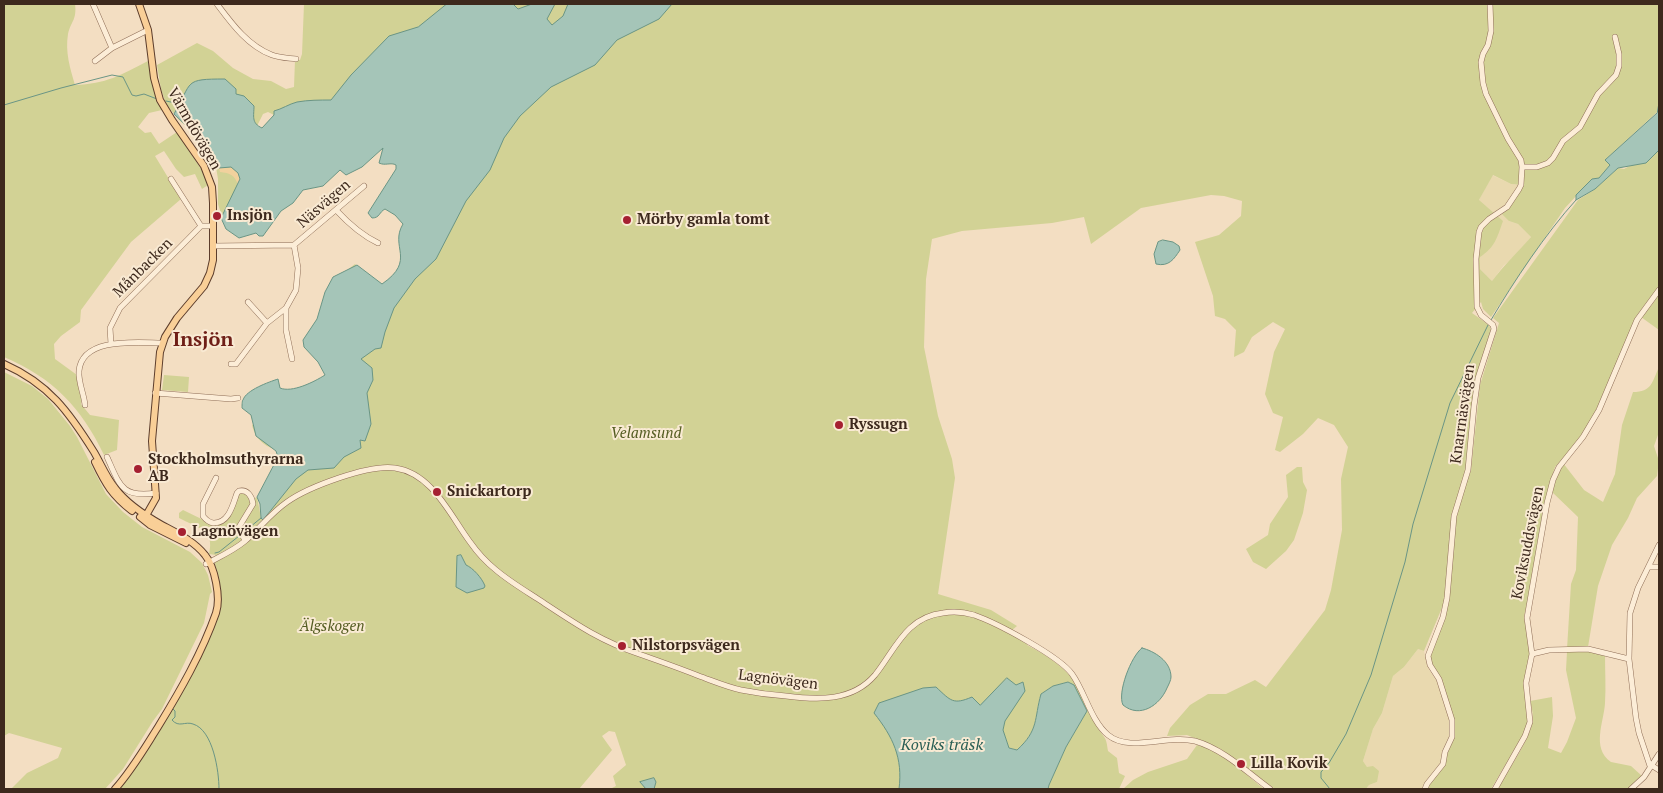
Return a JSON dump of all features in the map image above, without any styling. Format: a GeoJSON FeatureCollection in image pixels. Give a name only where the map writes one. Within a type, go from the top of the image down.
{"type":"FeatureCollection","features":[{"type":"Feature","properties":{"kind":"main road","name":"Värmdövägen"},"geometry":{"type":"LineString","coordinates":[[139,4],[148,30],[154,78],[160,100],[204,166],[210,179],[213,203],[212,265],[204,286],[178,318],[162,343],[158,359],[152,441],[156,494],[145,518]]}},
{"type":"Feature","properties":{"kind":"main road"},"geometry":{"type":"LineString","coordinates":[[4,364],[33,380],[51,394],[73,418],[87,443],[99,471],[111,492],[120,502],[190,547],[208,563],[214,594],[213,617],[189,674],[177,697],[133,768],[115,789]]}},
{"type":"Feature","properties":{"kind":"street"},"geometry":{"type":"LineString","coordinates":[[93,4],[112,48]]}},
{"type":"Feature","properties":{"kind":"street"},"geometry":{"type":"LineString","coordinates":[[217,4],[238,30],[261,50],[278,57],[296,58]]}},
{"type":"Feature","properties":{"kind":"street"},"geometry":{"type":"LineString","coordinates":[[1490,4],[1491,31],[1488,45],[1480,62],[1483,83],[1486,94],[1508,139],[1521,160],[1522,167],[1537,168],[1548,163],[1563,141],[1580,127],[1598,94],[1616,75],[1619,66],[1619,54],[1615,37]]}},
{"type":"Feature","properties":{"kind":"street"},"geometry":{"type":"LineString","coordinates":[[95,60],[112,48],[148,30]]}},
{"type":"Feature","properties":{"kind":"street","name":"Knarrnäsvägen"},"geometry":{"type":"LineString","coordinates":[[1426,789],[1427,784],[1443,764],[1445,752],[1452,737],[1452,720],[1439,679],[1430,665],[1429,652],[1443,616],[1447,598],[1454,516],[1468,470],[1478,378],[1494,329],[1493,325],[1481,315],[1477,307],[1476,259],[1479,232],[1489,219],[1508,207],[1521,185],[1522,167]]}},
{"type":"Feature","properties":{"kind":"street"},"geometry":{"type":"LineString","coordinates":[[171,179],[201,226],[213,226]]}},
{"type":"Feature","properties":{"kind":"street","name":"Näsvägen"},"geometry":{"type":"LineString","coordinates":[[213,246],[294,246],[364,186]]}},
{"type":"Feature","properties":{"kind":"street"},"geometry":{"type":"LineString","coordinates":[[336,210],[355,230],[378,243]]}},
{"type":"Feature","properties":{"kind":"street","name":"Månbacken"},"geometry":{"type":"LineString","coordinates":[[110,344],[110,328],[120,308],[201,226]]}},
{"type":"Feature","properties":{"kind":"street"},"geometry":{"type":"LineString","coordinates":[[231,364],[236,364],[268,323],[286,308],[296,290],[298,275],[294,246]]}},
{"type":"Feature","properties":{"kind":"street","name":"Koviksuddsvägen"},"geometry":{"type":"LineString","coordinates":[[1495,789],[1525,736],[1530,722],[1526,683],[1532,654],[1526,618],[1552,480],[1558,467],[1583,438],[1599,410],[1637,320],[1659,290]]}},
{"type":"Feature","properties":{"kind":"street"},"geometry":{"type":"LineString","coordinates":[[248,302],[268,323]]}},
{"type":"Feature","properties":{"kind":"street"},"geometry":{"type":"LineString","coordinates":[[286,308],[286,330],[292,359]]}},
{"type":"Feature","properties":{"kind":"street"},"geometry":{"type":"LineString","coordinates":[[85,405],[79,374],[82,361],[92,350],[110,344],[162,343]]}},
{"type":"Feature","properties":{"kind":"street"},"geometry":{"type":"LineString","coordinates":[[155,393],[238,398]]}},
{"type":"Feature","properties":{"kind":"street"},"geometry":{"type":"LineString","coordinates":[[107,458],[116,478],[125,490],[141,495],[156,494]]}},
{"type":"Feature","properties":{"kind":"street","name":"Lagnövägen"},"geometry":{"type":"LineString","coordinates":[[208,563],[231,551],[243,536],[280,507],[303,493],[362,470],[380,467],[399,468],[413,473],[432,489],[470,543],[498,572],[586,631],[637,654],[742,690],[807,699],[827,699],[846,694],[864,685],[875,674],[906,631],[923,619],[945,612],[970,614],[983,618],[1018,636],[1064,665],[1083,691],[1099,725],[1109,736],[1127,743],[1170,739],[1191,740],[1205,744],[1218,751],[1270,789]]}},
{"type":"Feature","properties":{"kind":"street"},"geometry":{"type":"LineString","coordinates":[[216,478],[203,504],[203,516],[210,522],[217,523],[223,520],[231,510],[237,492],[245,491],[250,495],[253,504],[240,524],[243,536]]}},
{"type":"Feature","properties":{"kind":"street"},"geometry":{"type":"LineString","coordinates":[[1659,545],[1638,588],[1630,613],[1629,659],[1639,732],[1650,765],[1659,770]]}},
{"type":"Feature","properties":{"kind":"street"},"geometry":{"type":"LineString","coordinates":[[1648,567],[1659,567]]}},
{"type":"Feature","properties":{"kind":"street"},"geometry":{"type":"LineString","coordinates":[[1532,654],[1549,650],[1588,649],[1629,659]]}},
{"type":"Feature","properties":{"kind":"street"},"geometry":{"type":"LineString","coordinates":[[1631,789],[1644,777],[1650,765],[1659,754]]}},
{"type":"Feature","properties":{"kind":"shaded area"},"geometry":{"type":"Polygon","coordinates":[[[1492,175],[1511,184],[1520,185],[1509,221],[1518,224],[1531,237],[1514,258],[1504,265],[1492,281],[1480,269],[1474,198],[1479,200],[1492,175]]]}},
{"type":"Feature","properties":{"kind":"shaded area"},"geometry":{"type":"Polygon","coordinates":[[[1418,649],[1424,651],[1428,668],[1438,683],[1451,721],[1450,739],[1442,762],[1424,789],[1366,789],[1369,785],[1377,782],[1376,769],[1367,767],[1363,761],[1373,729],[1382,713],[1393,676],[1404,667],[1418,649]]]}},
{"type":"Feature","properties":{"kind":"green space"},"geometry":{"type":"Polygon","coordinates":[[[4,4],[75,4],[75,14],[68,34],[67,47],[75,85],[105,81],[148,61],[154,90],[162,110],[149,113],[138,127],[145,133],[151,132],[159,144],[177,132],[203,172],[208,185],[202,189],[195,174],[184,177],[164,151],[155,156],[181,199],[131,242],[81,310],[80,322],[61,336],[54,344],[55,359],[77,375],[82,398],[81,404],[90,415],[119,420],[117,450],[104,455],[86,422],[64,396],[37,374],[4,357],[4,4]]]}},
{"type":"Feature","properties":{"kind":"green space","name":"Velamsund"},"geometry":{"type":"Polygon","coordinates":[[[304,4],[1658,4],[1659,103],[1657,112],[1605,160],[1610,165],[1599,179],[1592,179],[1565,208],[1491,317],[1483,309],[1481,302],[1472,313],[1489,325],[1491,330],[1481,361],[1473,399],[1467,469],[1452,523],[1446,598],[1424,651],[1418,649],[1404,667],[1393,676],[1382,713],[1373,729],[1363,761],[1367,767],[1373,766],[1379,771],[1377,782],[1369,785],[1366,789],[1275,789],[1219,748],[1187,735],[1167,736],[1170,728],[1190,705],[1208,694],[1226,694],[1255,680],[1266,687],[1325,610],[1331,590],[1342,530],[1341,479],[1348,447],[1334,425],[1318,418],[1303,434],[1280,452],[1275,450],[1283,417],[1273,413],[1265,394],[1274,352],[1285,329],[1273,322],[1252,337],[1244,352],[1234,357],[1236,330],[1225,319],[1215,316],[1213,296],[1195,242],[1219,235],[1241,216],[1242,201],[1211,195],[1141,208],[1091,244],[1084,217],[1052,223],[962,231],[932,239],[926,279],[924,347],[938,416],[952,459],[955,478],[938,594],[991,610],[1017,626],[1011,631],[1028,640],[1027,645],[1050,658],[1069,675],[1080,689],[1098,729],[1105,739],[1108,751],[1117,758],[1119,773],[1125,776],[1119,789],[1048,789],[1066,747],[1087,711],[1074,686],[1068,682],[1053,686],[1041,694],[1035,724],[1029,736],[1017,750],[1009,748],[1005,736],[982,789],[610,789],[616,786],[613,776],[626,765],[615,732],[609,731],[602,736],[612,750],[579,789],[118,789],[157,732],[186,684],[215,623],[220,602],[219,581],[214,557],[216,555],[209,554],[210,539],[203,530],[179,518],[179,513],[183,510],[211,523],[217,523],[223,521],[227,516],[238,494],[244,492],[249,496],[251,503],[239,523],[238,531],[240,536],[243,534],[241,529],[243,521],[252,509],[254,499],[257,497],[261,518],[284,482],[269,477],[274,466],[274,460],[277,457],[277,452],[260,440],[252,425],[262,422],[273,400],[304,392],[331,380],[326,353],[304,347],[325,321],[327,308],[337,278],[355,264],[371,278],[383,294],[407,268],[407,209],[386,207],[408,162],[391,160],[383,137],[354,164],[341,155],[315,181],[297,182],[278,200],[260,224],[226,229],[218,204],[216,167],[207,155],[198,137],[179,120],[166,104],[157,65],[197,43],[213,51],[233,68],[253,79],[271,81],[286,89],[294,87],[295,60],[300,60],[302,54],[304,4]],[[268,112],[263,114],[257,126],[262,128],[274,115],[268,112]],[[1493,175],[1479,200],[1503,221],[1492,246],[1480,257],[1480,269],[1492,281],[1531,237],[1518,224],[1509,221],[1502,214],[1509,208],[1522,185],[1511,184],[1493,175]],[[1023,682],[1018,684],[1012,710],[1024,691],[1023,682]]]}},
{"type":"Feature","properties":{"kind":"green space"},"geometry":{"type":"Polygon","coordinates":[[[1659,150],[1659,286],[1635,318],[1612,380],[1582,437],[1555,467],[1551,480],[1531,589],[1524,616],[1530,651],[1526,672],[1529,721],[1526,730],[1491,789],[1427,789],[1439,772],[1454,728],[1429,656],[1445,617],[1455,515],[1471,470],[1480,385],[1499,323],[1493,318],[1578,200],[1595,189],[1618,168],[1624,169],[1659,150]]]}},
{"type":"Feature","properties":{"kind":"green space"},"geometry":{"type":"Polygon","coordinates":[[[1659,292],[1659,330],[1641,317],[1645,310],[1651,306],[1659,292]]]}},
{"type":"Feature","properties":{"kind":"green space"},"geometry":{"type":"Polygon","coordinates":[[[1659,367],[1659,432],[1654,446],[1659,461],[1657,476],[1637,498],[1612,545],[1598,586],[1588,647],[1567,649],[1571,584],[1576,570],[1578,517],[1551,491],[1563,463],[1584,490],[1603,502],[1615,474],[1622,425],[1633,392],[1639,392],[1648,388],[1653,382],[1659,367]]]}},
{"type":"Feature","properties":{"kind":"green space"},"geometry":{"type":"Polygon","coordinates":[[[4,372],[32,386],[48,399],[77,437],[106,494],[123,512],[142,527],[190,552],[202,563],[208,575],[212,592],[204,623],[162,709],[123,769],[105,789],[11,789],[27,773],[58,758],[62,748],[9,733],[4,736],[4,372]]]}},
{"type":"Feature","properties":{"kind":"green space"},"geometry":{"type":"Polygon","coordinates":[[[164,375],[189,377],[188,392],[162,390],[164,375]]]}},
{"type":"Feature","properties":{"kind":"green space"},"geometry":{"type":"Polygon","coordinates":[[[1297,467],[1302,467],[1303,482],[1307,490],[1303,513],[1294,540],[1286,551],[1266,569],[1253,562],[1246,549],[1268,535],[1270,524],[1288,497],[1286,475],[1297,467]]]}},
{"type":"Feature","properties":{"kind":"green space"},"geometry":{"type":"Polygon","coordinates":[[[1588,650],[1605,655],[1605,703],[1600,734],[1601,750],[1611,762],[1631,766],[1642,776],[1628,789],[1498,788],[1530,732],[1533,718],[1530,701],[1552,697],[1553,716],[1548,748],[1561,753],[1576,718],[1566,670],[1567,652],[1588,650]]]}},
{"type":"Feature","properties":{"kind":"green space"},"geometry":{"type":"Polygon","coordinates":[[[1197,745],[1224,757],[1264,789],[1123,789],[1133,780],[1148,772],[1187,759],[1197,745]]]}},
{"type":"Feature","properties":{"kind":"sand"},"geometry":{"type":"Polygon","coordinates":[[[231,167],[238,173],[240,179],[238,185],[232,175],[220,172],[219,168],[231,167]]]}},
{"type":"Feature","properties":{"kind":"water","name":"Insjön"},"geometry":{"type":"Polygon","coordinates":[[[447,4],[513,4],[518,9],[532,4],[555,4],[547,19],[552,25],[563,16],[568,4],[672,4],[659,19],[617,40],[595,65],[551,87],[520,116],[504,138],[490,170],[466,201],[436,259],[415,279],[394,308],[381,348],[375,349],[361,359],[372,368],[373,380],[367,393],[371,424],[365,441],[360,440],[361,448],[344,457],[334,468],[308,470],[296,479],[263,520],[257,497],[278,457],[276,451],[256,436],[251,415],[242,408],[243,400],[253,390],[278,379],[280,388],[291,389],[309,384],[325,375],[318,362],[304,347],[303,340],[317,319],[325,292],[333,277],[357,265],[382,284],[398,268],[400,261],[399,240],[403,224],[395,215],[385,209],[375,218],[372,218],[368,213],[396,169],[396,165],[379,163],[383,148],[362,167],[346,175],[340,170],[323,186],[303,190],[293,203],[281,211],[263,236],[259,236],[256,233],[239,238],[226,229],[221,218],[240,179],[238,173],[231,167],[219,168],[216,166],[207,155],[198,137],[174,114],[187,88],[195,81],[225,79],[236,89],[236,94],[244,96],[254,106],[256,124],[262,128],[274,115],[274,111],[291,104],[305,101],[331,100],[351,75],[389,36],[418,27],[447,4]]]}},
{"type":"Feature","properties":{"kind":"water"},"geometry":{"type":"Polygon","coordinates":[[[1659,103],[1659,150],[1646,163],[1618,168],[1595,189],[1576,200],[1576,195],[1592,179],[1599,178],[1610,165],[1605,160],[1657,113],[1659,103]]]}},
{"type":"Feature","properties":{"kind":"water"},"geometry":{"type":"Polygon","coordinates":[[[1163,240],[1173,242],[1179,246],[1180,250],[1168,263],[1161,265],[1156,264],[1154,254],[1158,242],[1163,240]]]}},
{"type":"Feature","properties":{"kind":"water"},"geometry":{"type":"Polygon","coordinates":[[[461,555],[466,565],[482,580],[484,588],[467,593],[456,587],[457,556],[461,555]]]}},
{"type":"Feature","properties":{"kind":"water"},"geometry":{"type":"Polygon","coordinates":[[[1142,648],[1156,654],[1165,662],[1170,671],[1171,678],[1160,700],[1149,708],[1136,711],[1123,705],[1122,692],[1130,666],[1142,648]]]}},
{"type":"Feature","properties":{"kind":"water","name":"Koviks träsk"},"geometry":{"type":"Polygon","coordinates":[[[1007,678],[1016,685],[1023,682],[1025,691],[1005,721],[1003,730],[1009,748],[1017,750],[1029,736],[1035,724],[1041,694],[1053,686],[1068,682],[1074,685],[1087,711],[1066,747],[1048,789],[899,789],[899,767],[895,748],[874,713],[879,703],[923,688],[936,687],[952,700],[960,701],[972,697],[980,705],[1007,678]]]}},
{"type":"Feature","properties":{"kind":"water"},"geometry":{"type":"Polygon","coordinates":[[[654,778],[656,782],[654,789],[646,789],[640,782],[654,778]]]}},
{"type":"Feature","properties":{"kind":"waterway"},"geometry":{"type":"LineString","coordinates":[[4,105],[112,75],[123,77],[132,95],[144,94],[157,99]]}},
{"type":"Feature","properties":{"kind":"waterway"},"geometry":{"type":"LineString","coordinates":[[166,101],[180,104]]}},
{"type":"Feature","properties":{"kind":"waterway"},"geometry":{"type":"LineString","coordinates":[[1491,320],[1531,258],[1553,227],[1576,200]]}},
{"type":"Feature","properties":{"kind":"waterway"},"geometry":{"type":"LineString","coordinates":[[1330,789],[1321,778],[1321,772],[1329,763],[1346,734],[1371,675],[1405,562],[1413,524],[1450,403],[1488,325]]}},
{"type":"Feature","properties":{"kind":"waterway"},"geometry":{"type":"LineString","coordinates":[[244,532],[261,518]]}},
{"type":"Feature","properties":{"kind":"waterway"},"geometry":{"type":"LineString","coordinates":[[215,553],[239,536]]}},
{"type":"Feature","properties":{"kind":"waterway"},"geometry":{"type":"LineString","coordinates":[[173,709],[175,717],[172,720],[177,724],[193,724],[206,734],[216,762],[219,789]]}},
{"type":"Feature","properties":{"kind":"place","name":"Insjön"},"geometry":{"type":"Point","coordinates":[217,216]}},
{"type":"Feature","properties":{"kind":"place","name":"Mörby gamla tomt"},"geometry":{"type":"Point","coordinates":[627,220]}},
{"type":"Feature","properties":{"kind":"place","name":"Ryssugn"},"geometry":{"type":"Point","coordinates":[839,425]}},
{"type":"Feature","properties":{"kind":"place","name":"Stockholmsuthyrarna AB"},"geometry":{"type":"Point","coordinates":[138,469]}},
{"type":"Feature","properties":{"kind":"place","name":"Snickartorp"},"geometry":{"type":"Point","coordinates":[437,492]}},
{"type":"Feature","properties":{"kind":"place","name":"Lagnövägen"},"geometry":{"type":"Point","coordinates":[182,532]}},
{"type":"Feature","properties":{"kind":"place","name":"Nilstorpsvägen"},"geometry":{"type":"Point","coordinates":[622,646]}},
{"type":"Feature","properties":{"kind":"place","name":"Lilla Kovik"},"geometry":{"type":"Point","coordinates":[1241,764]}},
{"type":"Feature","properties":{"kind":"district","name":"Insjön"},"geometry":{"type":"Point","coordinates":[203,340]}},
{"type":"Feature","properties":{"kind":"park label","name":"Älgskogen"},"geometry":{"type":"Point","coordinates":[332,627]}}]}
